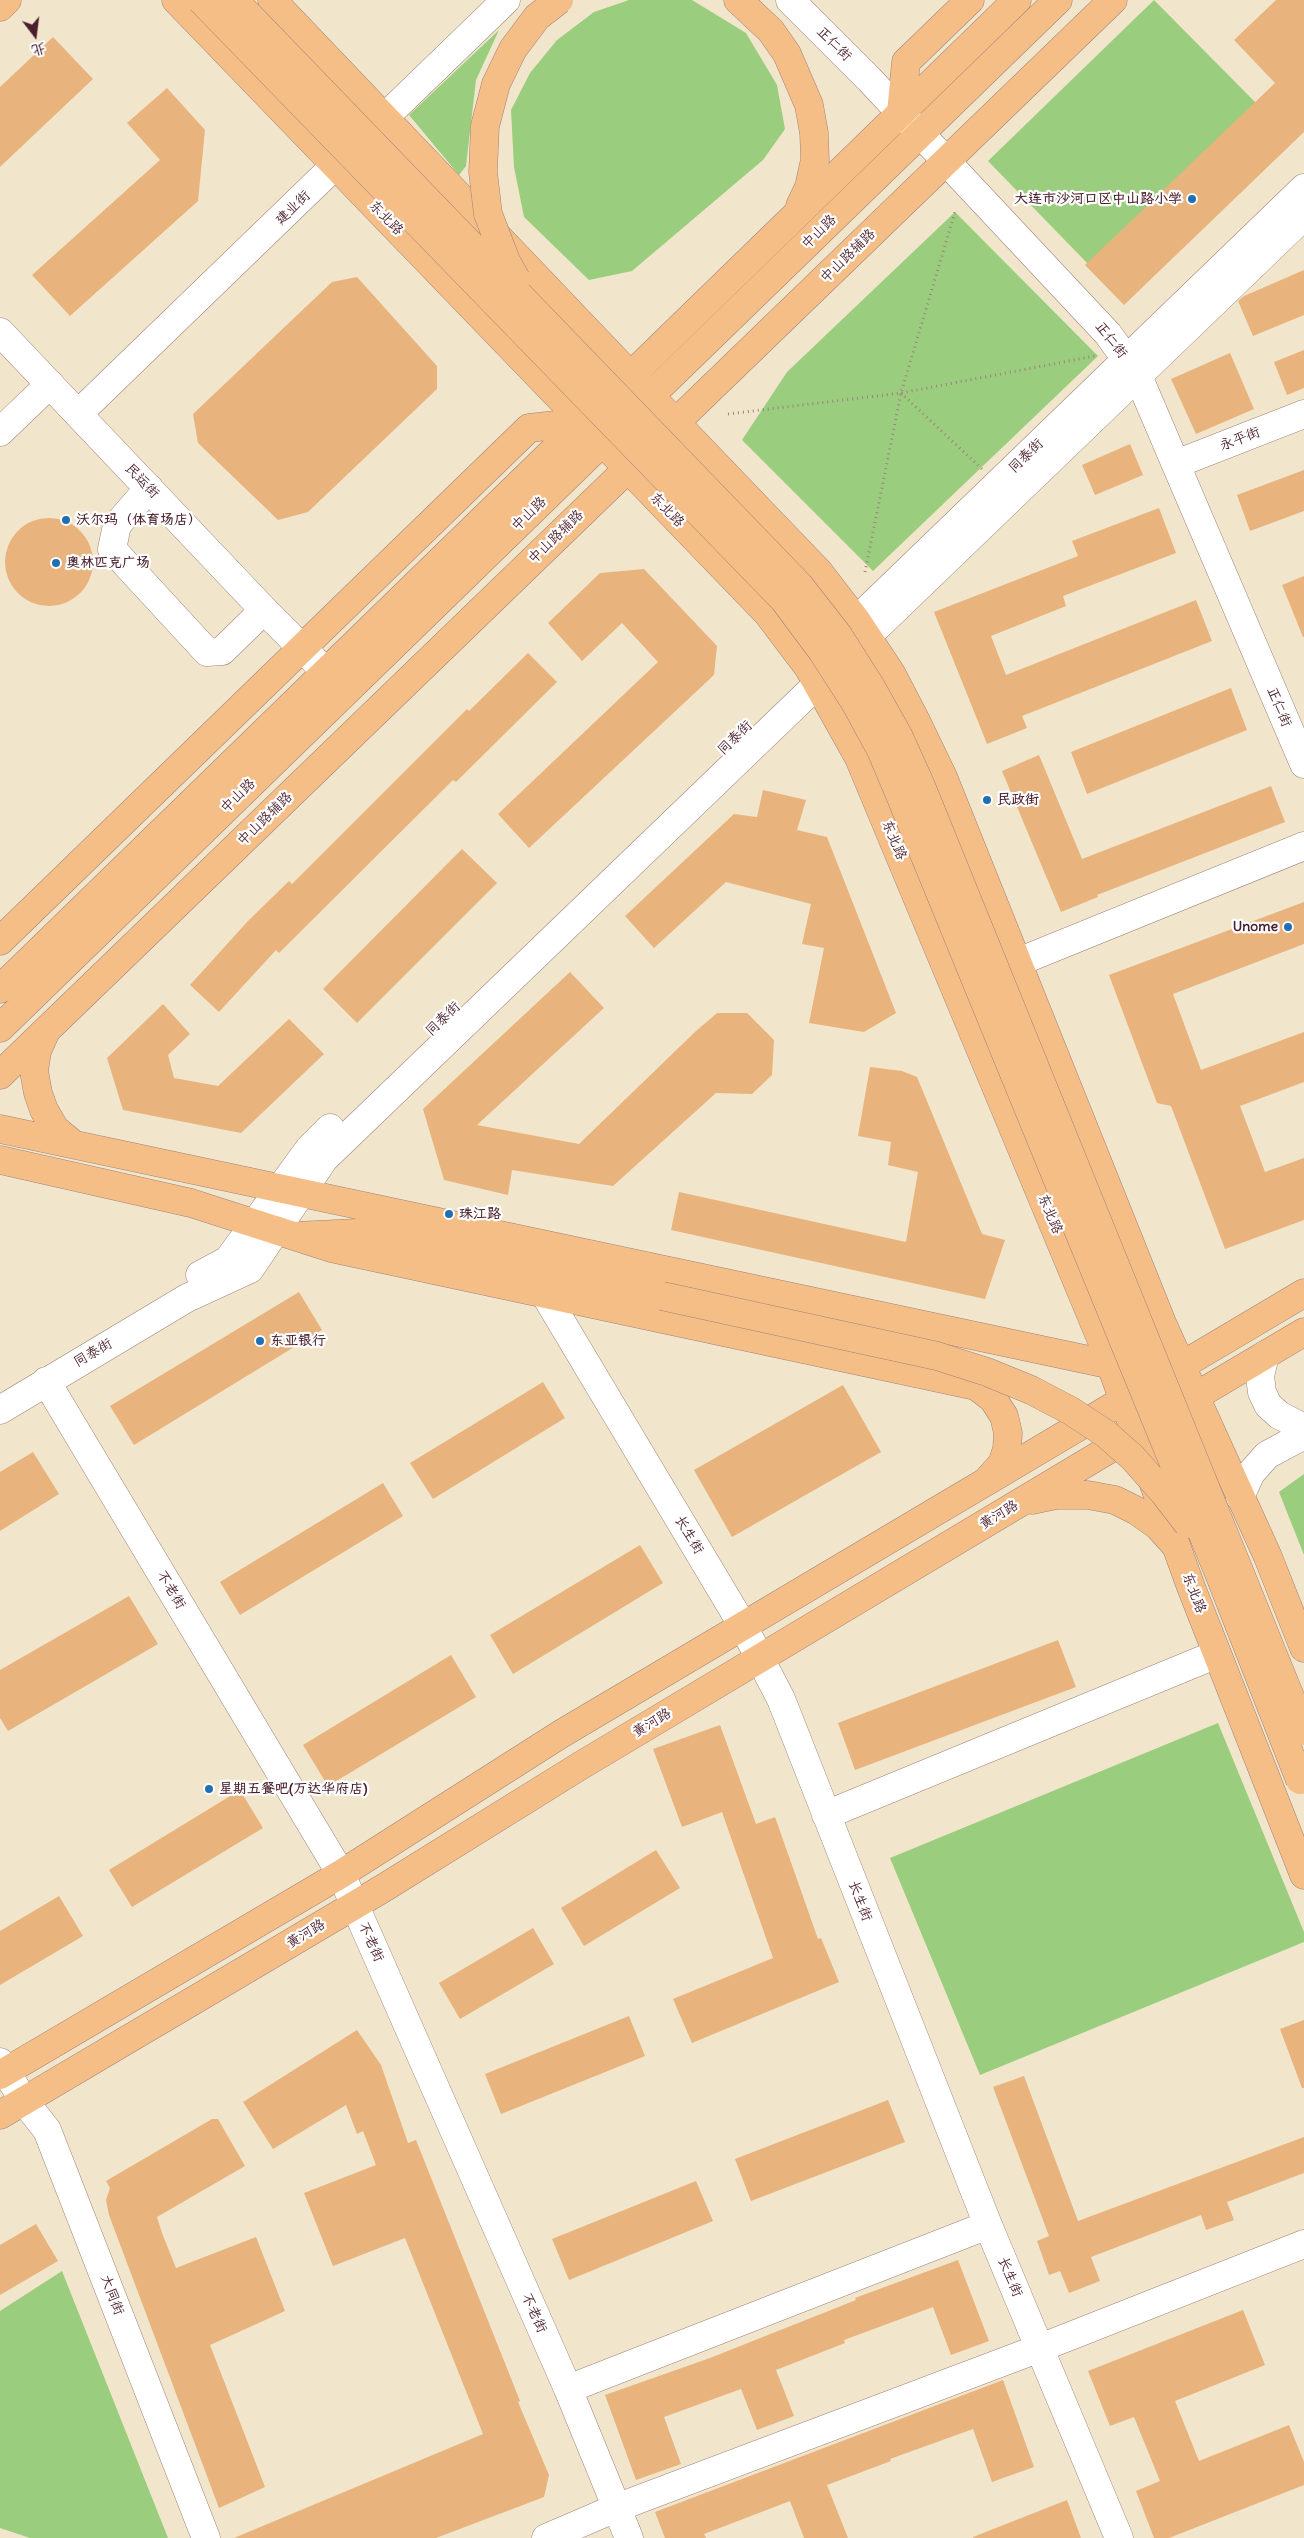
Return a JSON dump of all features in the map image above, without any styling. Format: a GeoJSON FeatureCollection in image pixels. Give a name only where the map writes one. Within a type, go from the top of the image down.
{"type":"FeatureCollection","features":[{"type":"Feature","properties":{"kind":"main road"},"geometry":{"type":"LineString","coordinates":[[0,7],[7,0]]}},
{"type":"Feature","properties":{"kind":"main road","name":"东北路"},"geometry":{"type":"LineString","coordinates":[[176,0],[768,614],[813,676],[859,758],[875,794],[1092,1315],[1176,1546],[1304,1875]]}},
{"type":"Feature","properties":{"kind":"main road","name":"东北路"},"geometry":{"type":"LineString","coordinates":[[202,0],[784,600],[822,650],[856,704],[892,777],[1220,1576],[1302,1785]]}},
{"type":"Feature","properties":{"kind":"main road"},"geometry":{"type":"LineString","coordinates":[[234,0],[528,302],[799,585],[838,635],[898,735],[1154,1357],[1304,1731]]}},
{"type":"Feature","properties":{"kind":"main road"},"geometry":{"type":"LineString","coordinates":[[272,0],[819,572],[862,629],[891,673],[940,770],[1149,1292],[1182,1380],[1240,1497],[1299,1636],[1217,1654]]}},
{"type":"Feature","properties":{"kind":"main road"},"geometry":{"type":"LineString","coordinates":[[528,302],[506,261],[488,214],[483,172],[486,126],[496,84],[513,49],[538,17],[559,0]]}},
{"type":"Feature","properties":{"kind":"main road"},"geometry":{"type":"LineString","coordinates":[[738,0],[771,31],[799,80],[809,105],[814,133],[814,160],[809,187],[795,216]]}},
{"type":"Feature","properties":{"kind":"main road"},"geometry":{"type":"LineString","coordinates":[[901,113],[906,62],[970,0]]}},
{"type":"Feature","properties":{"kind":"main road","name":"中山路"},"geometry":{"type":"LineString","coordinates":[[0,990],[1017,0]]}},
{"type":"Feature","properties":{"kind":"main road","name":"中山路"},"geometry":{"type":"LineString","coordinates":[[0,1039],[7,1021],[1058,0]]}},
{"type":"Feature","properties":{"kind":"main road","name":"中山路辅路"},"geometry":{"type":"LineString","coordinates":[[0,1075],[1113,0]]}},
{"type":"Feature","properties":{"kind":"main road"},"geometry":{"type":"LineString","coordinates":[[0,941],[529,428],[583,422]]}},
{"type":"Feature","properties":{"kind":"main road"},"geometry":{"type":"LineString","coordinates":[[47,1030],[37,1051],[34,1071],[38,1093],[55,1129],[73,1144]]}},
{"type":"Feature","properties":{"kind":"main road"},"geometry":{"type":"LineString","coordinates":[[0,1128],[1182,1380]]}},
{"type":"Feature","properties":{"kind":"main road"},"geometry":{"type":"LineString","coordinates":[[0,1160],[190,1203],[331,1248],[976,1386],[993,1399],[1004,1416],[1008,1434],[1007,1449],[1002,1464],[988,1480]]}},
{"type":"Feature","properties":{"kind":"main road"},"geometry":{"type":"LineString","coordinates":[[276,1230],[389,1236],[937,1356],[988,1372],[1031,1390],[1071,1411],[1106,1434],[1133,1458],[1164,1492],[1193,1530],[1220,1576]]}},
{"type":"Feature","properties":{"kind":"main road"},"geometry":{"type":"LineString","coordinates":[[1047,1351],[1067,1346],[1081,1339],[1088,1328],[1092,1315],[1149,1292]]}},
{"type":"Feature","properties":{"kind":"main road","name":"黄河路"},"geometry":{"type":"LineString","coordinates":[[0,2115],[355,1904],[760,1658],[1136,1433],[1182,1380],[1304,1293]]}},
{"type":"Feature","properties":{"kind":"main road","name":"黄河路"},"geometry":{"type":"LineString","coordinates":[[2,2069],[341,1874],[561,1734],[1124,1400],[1265,1355],[1304,1332]]}},
{"type":"Feature","properties":{"kind":"main road"},"geometry":{"type":"LineString","coordinates":[[976,1386],[986,1338]]}},
{"type":"Feature","properties":{"kind":"main road"},"geometry":{"type":"LineString","coordinates":[[1021,1502],[1056,1495],[1088,1495],[1115,1500],[1137,1511],[1158,1526],[1176,1546]]}},
{"type":"Feature","properties":{"kind":"main road"},"geometry":{"type":"LineString","coordinates":[[1246,1727],[1304,1704]]}},
{"type":"Feature","properties":{"kind":"street","name":"建业街"},"geometry":{"type":"LineString","coordinates":[[78,414],[506,0]]}},
{"type":"Feature","properties":{"kind":"street","name":"正仁街"},"geometry":{"type":"LineString","coordinates":[[790,0],[947,161],[1108,334],[1132,368],[1176,464],[1304,764]]}},
{"type":"Feature","properties":{"kind":"street","name":"同泰街"},"geometry":{"type":"LineString","coordinates":[[0,1410],[187,1298],[191,1279],[228,1260],[276,1230],[309,1149],[862,629],[1132,368],[1304,188]]}},
{"type":"Feature","properties":{"kind":"street","name":"同泰街"},"geometry":{"type":"LineString","coordinates":[[1132,368],[1304,216]]}},
{"type":"Feature","properties":{"kind":"street","name":"民运街"},"geometry":{"type":"LineString","coordinates":[[0,332],[264,610],[326,672]]}},
{"type":"Feature","properties":{"kind":"street"},"geometry":{"type":"LineString","coordinates":[[0,432],[50,384]]}},
{"type":"Feature","properties":{"kind":"street","name":"永平街"},"geometry":{"type":"LineString","coordinates":[[1176,464],[1304,414]]}},
{"type":"Feature","properties":{"kind":"street"},"geometry":{"type":"LineString","coordinates":[[149,488],[117,525],[112,549],[208,652],[222,651],[264,610]]}},
{"type":"Feature","properties":{"kind":"street"},"geometry":{"type":"LineString","coordinates":[[956,988],[1304,846]]}},
{"type":"Feature","properties":{"kind":"street","name":"长生街"},"geometry":{"type":"LineString","coordinates":[[544,1293],[743,1626],[781,1699],[988,2225],[1118,2538]]}},
{"type":"Feature","properties":{"kind":"street"},"geometry":{"type":"LineString","coordinates":[[1265,1355],[1260,1376],[1262,1392],[1268,1405],[1279,1416],[1304,1428]]}},
{"type":"Feature","properties":{"kind":"street","name":"不老街"},"geometry":{"type":"LineString","coordinates":[[46,1381],[341,1874],[568,2389],[629,2538]]}},
{"type":"Feature","properties":{"kind":"street"},"geometry":{"type":"LineString","coordinates":[[1240,1497],[1251,1473],[1267,1455],[1304,1435]]}},
{"type":"Feature","properties":{"kind":"street"},"geometry":{"type":"LineString","coordinates":[[826,1815],[1217,1654]]}},
{"type":"Feature","properties":{"kind":"street","name":"大同街"},"geometry":{"type":"LineString","coordinates":[[2,2069],[47,2130],[206,2538]]}},
{"type":"Feature","properties":{"kind":"street"},"geometry":{"type":"LineString","coordinates":[[568,2389],[988,2225]]}},
{"type":"Feature","properties":{"kind":"street"},"geometry":{"type":"LineString","coordinates":[[546,2538],[616,2508],[1040,2348],[1304,2244]]}},
{"type":"Feature","properties":{"kind":"path"},"geometry":{"type":"LineString","coordinates":[[865,572],[901,393],[955,212]]}},
{"type":"Feature","properties":{"kind":"path"},"geometry":{"type":"LineString","coordinates":[[728,414],[901,393],[1098,356]]}},
{"type":"Feature","properties":{"kind":"path"},"geometry":{"type":"LineString","coordinates":[[901,393],[986,473]]}},
{"type":"Feature","properties":{"kind":"green space"},"geometry":{"type":"Polygon","coordinates":[[[629,0],[692,0],[746,33],[777,85],[785,129],[763,160],[632,271],[589,280],[524,217],[514,167],[511,110],[530,73],[557,40],[594,12],[629,0]]]}},
{"type":"Feature","properties":{"kind":"green space"},"geometry":{"type":"Polygon","coordinates":[[[1154,0],[1256,103],[1089,265],[988,161],[1154,0]]]}},
{"type":"Feature","properties":{"kind":"green space"},"geometry":{"type":"Polygon","coordinates":[[[499,30],[476,80],[466,166],[459,175],[409,115],[499,30]]]}},
{"type":"Feature","properties":{"kind":"green space"},"geometry":{"type":"Polygon","coordinates":[[[955,212],[1098,356],[873,571],[742,440],[787,372],[955,212]]]}},
{"type":"Feature","properties":{"kind":"green space"},"geometry":{"type":"Polygon","coordinates":[[[1304,1474],[1304,1555],[1279,1492],[1304,1474]]]}},
{"type":"Feature","properties":{"kind":"green space"},"geometry":{"type":"Polygon","coordinates":[[[1218,1723],[1304,1932],[1304,1942],[980,2075],[890,1858],[1218,1723]]]}},
{"type":"Feature","properties":{"kind":"green space"},"geometry":{"type":"Polygon","coordinates":[[[62,2271],[168,2538],[30,2538],[0,2528],[0,2311],[62,2271]]]}},
{"type":"Feature","properties":{"kind":"building"},"geometry":{"type":"Polygon","coordinates":[[[1276,0],[1304,0],[1304,132],[1124,305],[1085,265],[1275,83],[1234,40],[1276,0]]]}},
{"type":"Feature","properties":{"kind":"building"},"geometry":{"type":"Polygon","coordinates":[[[53,37],[93,79],[0,167],[0,87],[53,37]]]}},
{"type":"Feature","properties":{"kind":"building"},"geometry":{"type":"Polygon","coordinates":[[[167,88],[205,130],[198,201],[70,316],[32,275],[160,160],[127,123],[167,88]]]}},
{"type":"Feature","properties":{"kind":"building"},"geometry":{"type":"Polygon","coordinates":[[[1304,270],[1304,315],[1253,336],[1238,301],[1244,296],[1304,270]]]}},
{"type":"Feature","properties":{"kind":"building"},"geometry":{"type":"Polygon","coordinates":[[[357,277],[437,366],[437,389],[308,512],[278,520],[198,443],[193,414],[332,282],[357,277]]]}},
{"type":"Feature","properties":{"kind":"building"},"geometry":{"type":"Polygon","coordinates":[[[1304,350],[1304,388],[1287,395],[1274,362],[1304,350]]]}},
{"type":"Feature","properties":{"kind":"building"},"geometry":{"type":"Polygon","coordinates":[[[1230,353],[1254,409],[1196,434],[1171,379],[1230,353]]]}},
{"type":"Feature","properties":{"kind":"building"},"geometry":{"type":"Polygon","coordinates":[[[1130,444],[1143,475],[1095,495],[1082,465],[1130,444]]]}},
{"type":"Feature","properties":{"kind":"building"},"geometry":{"type":"Polygon","coordinates":[[[1304,470],[1304,511],[1250,531],[1237,495],[1304,470]]]}},
{"type":"Feature","properties":{"kind":"building"},"geometry":{"type":"Polygon","coordinates":[[[1159,508],[1176,553],[1063,596],[1066,606],[991,636],[1006,675],[1196,600],[1212,641],[1022,716],[1027,728],[987,744],[934,612],[1078,556],[1072,541],[1159,508]]]}},
{"type":"Feature","properties":{"kind":"building"},"geometry":{"type":"Polygon","coordinates":[[[49,518],[66,521],[80,531],[90,545],[93,562],[90,579],[80,593],[66,603],[49,606],[32,603],[18,593],[8,579],[5,562],[8,545],[18,531],[32,521],[49,518]]]}},
{"type":"Feature","properties":{"kind":"building"},"geometry":{"type":"Polygon","coordinates":[[[644,569],[717,646],[714,675],[529,848],[498,814],[658,662],[622,623],[582,661],[548,623],[600,573],[644,569]]]}},
{"type":"Feature","properties":{"kind":"building"},"geometry":{"type":"Polygon","coordinates":[[[1304,576],[1304,637],[1303,637],[1282,585],[1304,576]]]}},
{"type":"Feature","properties":{"kind":"building"},"geometry":{"type":"Polygon","coordinates":[[[528,653],[557,682],[456,782],[453,780],[279,953],[276,950],[219,1012],[190,985],[248,921],[289,881],[292,884],[467,709],[469,711],[528,653]]]}},
{"type":"Feature","properties":{"kind":"building"},"geometry":{"type":"Polygon","coordinates":[[[1231,688],[1247,730],[1087,794],[1071,752],[1231,688]]]}},
{"type":"Feature","properties":{"kind":"building"},"geometry":{"type":"Polygon","coordinates":[[[1039,755],[1082,859],[1271,786],[1285,822],[1097,895],[1098,897],[1061,912],[1002,771],[1039,755]]]}},
{"type":"Feature","properties":{"kind":"building"},"geometry":{"type":"Polygon","coordinates":[[[763,790],[806,800],[797,830],[827,837],[896,1013],[864,1032],[809,1023],[824,948],[802,944],[811,904],[726,882],[654,948],[625,916],[734,814],[757,817],[763,790]]]}},
{"type":"Feature","properties":{"kind":"building"},"geometry":{"type":"Polygon","coordinates":[[[462,849],[497,883],[357,1023],[323,989],[462,849]]]}},
{"type":"Feature","properties":{"kind":"building"},"geometry":{"type":"Polygon","coordinates":[[[1304,902],[1304,944],[1173,994],[1201,1070],[1304,1032],[1304,1082],[1240,1106],[1265,1172],[1304,1158],[1304,1220],[1225,1249],[1171,1106],[1157,1103],[1109,975],[1304,902]]]}},
{"type":"Feature","properties":{"kind":"building"},"geometry":{"type":"Polygon","coordinates":[[[570,972],[604,1008],[477,1125],[579,1144],[717,1013],[747,1013],[774,1040],[772,1075],[752,1094],[716,1093],[613,1186],[512,1170],[508,1195],[444,1180],[423,1109],[570,972]]]}},
{"type":"Feature","properties":{"kind":"building"},"geometry":{"type":"Polygon","coordinates":[[[163,1004],[190,1034],[168,1055],[174,1078],[218,1086],[289,1019],[324,1054],[241,1133],[123,1110],[107,1058],[163,1004]]]}},
{"type":"Feature","properties":{"kind":"building"},"geometry":{"type":"Polygon","coordinates":[[[870,1067],[902,1071],[917,1077],[982,1234],[1005,1240],[985,1299],[671,1230],[679,1192],[906,1242],[918,1172],[888,1165],[891,1142],[858,1136],[870,1067]]]}},
{"type":"Feature","properties":{"kind":"building"},"geometry":{"type":"Polygon","coordinates":[[[299,1292],[322,1330],[134,1445],[110,1406],[299,1292]]]}},
{"type":"Feature","properties":{"kind":"building"},"geometry":{"type":"Polygon","coordinates":[[[543,1382],[565,1418],[433,1499],[410,1463],[543,1382]]]}},
{"type":"Feature","properties":{"kind":"building"},"geometry":{"type":"Polygon","coordinates":[[[843,1385],[881,1452],[732,1537],[694,1470],[843,1385]]]}},
{"type":"Feature","properties":{"kind":"building"},"geometry":{"type":"Polygon","coordinates":[[[33,1452],[59,1494],[0,1531],[0,1472],[33,1452]]]}},
{"type":"Feature","properties":{"kind":"building"},"geometry":{"type":"Polygon","coordinates":[[[383,1483],[403,1516],[240,1615],[220,1582],[383,1483]]]}},
{"type":"Feature","properties":{"kind":"building"},"geometry":{"type":"Polygon","coordinates":[[[640,1545],[663,1583],[513,1674],[490,1635],[640,1545]]]}},
{"type":"Feature","properties":{"kind":"building"},"geometry":{"type":"Polygon","coordinates":[[[129,1596],[158,1644],[8,1731],[0,1718],[0,1670],[129,1596]]]}},
{"type":"Feature","properties":{"kind":"building"},"geometry":{"type":"Polygon","coordinates":[[[1058,1640],[1076,1687],[855,1770],[838,1723],[1058,1640]]]}},
{"type":"Feature","properties":{"kind":"building"},"geometry":{"type":"Polygon","coordinates":[[[451,1655],[476,1697],[328,1786],[303,1745],[451,1655]]]}},
{"type":"Feature","properties":{"kind":"building"},"geometry":{"type":"Polygon","coordinates":[[[720,1725],[756,1824],[775,1817],[818,1939],[821,1938],[839,1982],[692,2043],[673,1999],[773,1958],[722,1812],[682,1827],[653,1749],[720,1725]]]}},
{"type":"Feature","properties":{"kind":"building"},"geometry":{"type":"Polygon","coordinates":[[[240,1790],[263,1828],[132,1907],[109,1870],[240,1790]]]}},
{"type":"Feature","properties":{"kind":"building"},"geometry":{"type":"Polygon","coordinates":[[[656,1850],[680,1888],[584,1946],[561,1908],[656,1850]]]}},
{"type":"Feature","properties":{"kind":"building"},"geometry":{"type":"Polygon","coordinates":[[[59,1896],[83,1936],[0,1985],[0,1931],[59,1896]]]}},
{"type":"Feature","properties":{"kind":"building"},"geometry":{"type":"Polygon","coordinates":[[[533,1928],[554,1964],[460,2019],[439,1983],[533,1928]]]}},
{"type":"Feature","properties":{"kind":"building"},"geometry":{"type":"Polygon","coordinates":[[[629,2016],[645,2056],[501,2114],[485,2074],[629,2016]]]}},
{"type":"Feature","properties":{"kind":"building"},"geometry":{"type":"Polygon","coordinates":[[[1304,2020],[1304,2088],[1302,2088],[1280,2029],[1304,2020]]]}},
{"type":"Feature","properties":{"kind":"building"},"geometry":{"type":"Polygon","coordinates":[[[357,2030],[381,2065],[408,2143],[416,2140],[520,2401],[518,2402],[549,2475],[544,2497],[436,2538],[234,2538],[483,2434],[405,2238],[333,2266],[304,2193],[376,2165],[363,2131],[357,2134],[346,2105],[273,2149],[243,2102],[357,2030]]]}},
{"type":"Feature","properties":{"kind":"building"},"geometry":{"type":"Polygon","coordinates":[[[1024,2076],[1078,2221],[1304,2137],[1304,2173],[1227,2202],[1234,2220],[1206,2230],[1201,2215],[1091,2257],[1100,2281],[1069,2293],[1060,2271],[1049,2275],[1037,2241],[1049,2236],[993,2087],[1024,2076]]]}},
{"type":"Feature","properties":{"kind":"building"},"geometry":{"type":"Polygon","coordinates":[[[888,2100],[905,2142],[751,2201],[735,2159],[888,2100]]]}},
{"type":"Feature","properties":{"kind":"building"},"geometry":{"type":"Polygon","coordinates":[[[212,2119],[218,2119],[245,2166],[157,2217],[162,2233],[176,2268],[256,2237],[285,2311],[210,2345],[265,2487],[219,2508],[109,2215],[106,2200],[110,2188],[106,2181],[212,2119]]]}},
{"type":"Feature","properties":{"kind":"building"},"geometry":{"type":"Polygon","coordinates":[[[696,2181],[713,2221],[569,2280],[552,2239],[696,2181]]]}},
{"type":"Feature","properties":{"kind":"building"},"geometry":{"type":"Polygon","coordinates":[[[36,2224],[58,2261],[0,2295],[0,2245],[36,2224]]]}},
{"type":"Feature","properties":{"kind":"building"},"geometry":{"type":"Polygon","coordinates":[[[958,2260],[989,2341],[951,2355],[933,2307],[844,2340],[845,2343],[776,2370],[794,2416],[757,2430],[741,2389],[664,2417],[681,2464],[636,2480],[605,2395],[710,2358],[856,2300],[855,2298],[958,2260]]]}},
{"type":"Feature","properties":{"kind":"building"},"geometry":{"type":"Polygon","coordinates":[[[1243,2310],[1265,2365],[1175,2401],[1199,2461],[1289,2425],[1304,2462],[1304,2485],[1169,2538],[1154,2538],[1136,2491],[1160,2481],[1134,2417],[1110,2426],[1088,2371],[1243,2310]]]}},
{"type":"Feature","properties":{"kind":"building"},"geometry":{"type":"Polygon","coordinates":[[[1003,2380],[1034,2467],[992,2482],[973,2429],[890,2459],[891,2461],[827,2485],[848,2538],[804,2538],[790,2501],[704,2534],[706,2538],[665,2538],[655,2512],[1003,2380]]]}},
{"type":"Feature","properties":{"kind":"building"},"geometry":{"type":"Polygon","coordinates":[[[1067,2500],[1081,2538],[973,2538],[973,2537],[1067,2500]]]}},
{"type":"Feature","properties":{"kind":"place","name":"大连市沙河口区中山路小学"},"geometry":{"type":"Point","coordinates":[1192,199]}},
{"type":"Feature","properties":{"kind":"place","name":"沃尔玛（体育场店）"},"geometry":{"type":"Point","coordinates":[66,520]}},
{"type":"Feature","properties":{"kind":"place","name":"奥林匹克广场"},"geometry":{"type":"Point","coordinates":[56,563]}},
{"type":"Feature","properties":{"kind":"place","name":"民政街"},"geometry":{"type":"Point","coordinates":[987,800]}},
{"type":"Feature","properties":{"kind":"place","name":"Unome"},"geometry":{"type":"Point","coordinates":[1288,927]}},
{"type":"Feature","properties":{"kind":"place","name":"珠江路"},"geometry":{"type":"Point","coordinates":[449,1214]}},
{"type":"Feature","properties":{"kind":"place","name":"东亚银行"},"geometry":{"type":"Point","coordinates":[260,1341]}},
{"type":"Feature","properties":{"kind":"place","name":"星期五餐吧(万达华府店)"},"geometry":{"type":"Point","coordinates":[209,1789]}}]}
